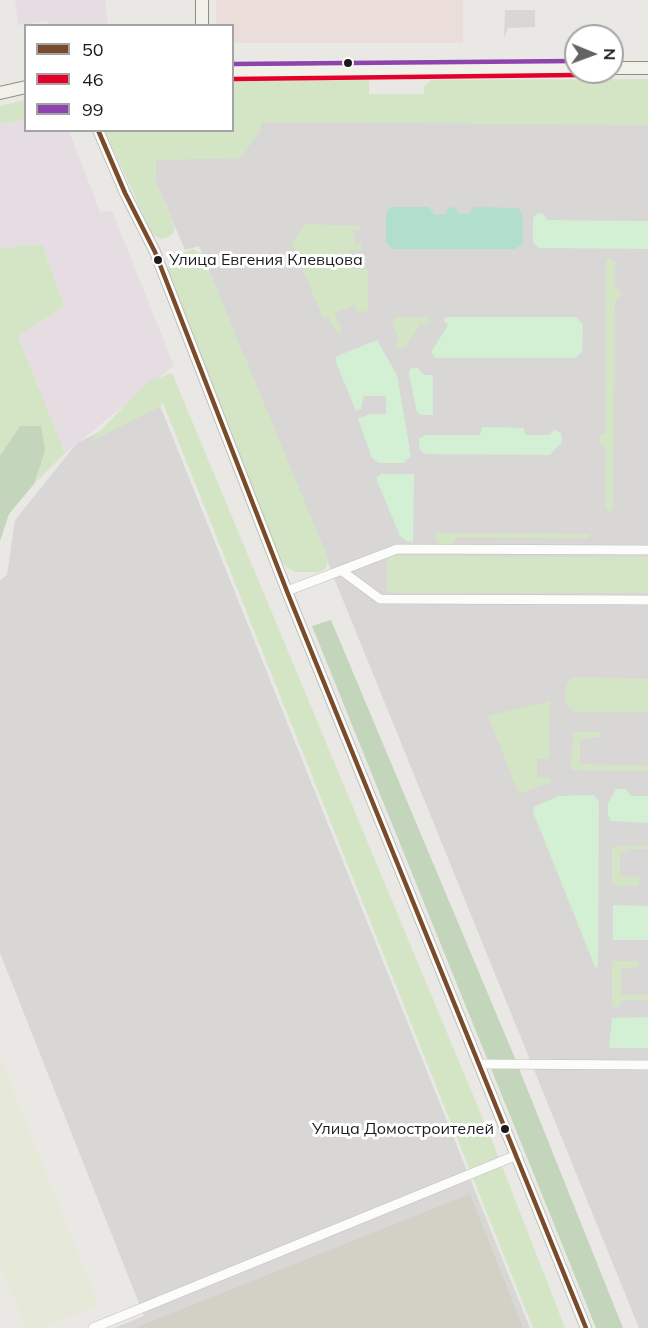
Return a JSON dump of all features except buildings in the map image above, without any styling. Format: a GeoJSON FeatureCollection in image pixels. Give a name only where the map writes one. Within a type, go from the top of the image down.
{"type":"FeatureCollection","features":[{"type":"Feature","properties":{"kind":"main road"},"geometry":{"type":"LineString","coordinates":[[202,0],[202,24]]}},
{"type":"Feature","properties":{"kind":"main road"},"geometry":{"type":"LineString","coordinates":[[624,68],[648,68]]}},
{"type":"Feature","properties":{"kind":"main road"},"geometry":{"type":"LineString","coordinates":[[234,72],[564,69]]}},
{"type":"Feature","properties":{"kind":"main road"},"geometry":{"type":"LineString","coordinates":[[0,93],[24,87]]}},
{"type":"Feature","properties":{"kind":"street"},"geometry":{"type":"LineString","coordinates":[[99,132],[125,193],[155,252],[287,591],[481,1064],[586,1328]]}},
{"type":"Feature","properties":{"kind":"street"},"geometry":{"type":"LineString","coordinates":[[287,591],[397,549],[648,550]]}},
{"type":"Feature","properties":{"kind":"street"},"geometry":{"type":"LineString","coordinates":[[342,571],[380,599],[648,600]]}},
{"type":"Feature","properties":{"kind":"street"},"geometry":{"type":"LineString","coordinates":[[481,1064],[648,1065]]}},
{"type":"Feature","properties":{"kind":"street"},"geometry":{"type":"LineString","coordinates":[[93,1328],[517,1155]]}},
{"type":"Feature","properties":{"kind":"shaded area"},"geometry":{"type":"Polygon","coordinates":[[[15,0],[105,0],[108,24],[49,24],[48,21],[18,25],[15,0]]]}},
{"type":"Feature","properties":{"kind":"shaded area"},"geometry":{"type":"Polygon","coordinates":[[[216,0],[463,0],[463,43],[234,43],[234,24],[216,24],[216,0]]]}},
{"type":"Feature","properties":{"kind":"shaded area"},"geometry":{"type":"Polygon","coordinates":[[[505,10],[535,10],[535,27],[508,28],[504,37],[505,10]]]}},
{"type":"Feature","properties":{"kind":"shaded area"},"geometry":{"type":"Polygon","coordinates":[[[24,119],[24,132],[69,132],[100,212],[112,211],[174,366],[65,453],[18,335],[64,306],[42,244],[0,248],[0,124],[24,119]]]}},
{"type":"Feature","properties":{"kind":"shaded area"},"geometry":{"type":"Polygon","coordinates":[[[234,122],[648,123],[648,1328],[639,1328],[199,246],[185,250],[156,182],[156,160],[163,160],[227,132],[234,132],[234,122]]]}},
{"type":"Feature","properties":{"kind":"shaded area"},"geometry":{"type":"Polygon","coordinates":[[[159,403],[530,1328],[114,1328],[144,1316],[0,953],[0,580],[7,575],[15,520],[77,443],[159,403]]]}},
{"type":"Feature","properties":{"kind":"shaded area"},"geometry":{"type":"Polygon","coordinates":[[[470,1194],[523,1328],[135,1328],[470,1194]]]}},
{"type":"Feature","properties":{"kind":"green space"},"geometry":{"type":"Polygon","coordinates":[[[564,79],[564,84],[624,84],[624,79],[648,79],[648,125],[261,122],[261,129],[241,158],[156,160],[156,182],[174,225],[174,232],[167,238],[161,239],[152,234],[105,132],[234,132],[234,81],[369,80],[369,94],[424,94],[424,87],[431,80],[564,79]]]}},
{"type":"Feature","properties":{"kind":"green space"},"geometry":{"type":"Polygon","coordinates":[[[24,100],[24,119],[0,124],[0,106],[24,100]]]}},
{"type":"Feature","properties":{"kind":"green space"},"geometry":{"type":"Polygon","coordinates":[[[390,207],[428,207],[435,215],[446,214],[449,207],[456,208],[459,214],[469,214],[474,207],[518,208],[523,215],[523,243],[515,249],[393,249],[386,242],[386,213],[390,207]]]}},
{"type":"Feature","properties":{"kind":"green space"},"geometry":{"type":"Polygon","coordinates":[[[538,213],[544,214],[547,220],[648,221],[648,249],[539,248],[533,242],[533,218],[538,213]]]}},
{"type":"Feature","properties":{"kind":"green space"},"geometry":{"type":"Polygon","coordinates":[[[305,224],[361,226],[361,230],[354,230],[354,243],[361,243],[361,250],[350,250],[350,268],[368,270],[368,310],[358,313],[355,305],[335,313],[341,328],[341,335],[335,330],[328,316],[323,318],[292,244],[305,224]]]}},
{"type":"Feature","properties":{"kind":"green space"},"geometry":{"type":"Polygon","coordinates":[[[42,244],[64,306],[18,336],[65,453],[34,484],[45,451],[0,456],[0,248],[42,244]]]}},
{"type":"Feature","properties":{"kind":"green space"},"geometry":{"type":"Polygon","coordinates":[[[193,249],[202,254],[328,558],[326,568],[320,572],[295,572],[286,567],[279,556],[167,276],[168,267],[174,256],[193,249]]]}},
{"type":"Feature","properties":{"kind":"green space"},"geometry":{"type":"Polygon","coordinates":[[[610,258],[615,262],[614,288],[620,290],[621,295],[615,302],[613,507],[610,512],[605,508],[606,448],[599,443],[600,435],[606,433],[606,262],[610,258]]]}},
{"type":"Feature","properties":{"kind":"green space"},"geometry":{"type":"Polygon","coordinates":[[[397,317],[427,317],[431,322],[425,326],[420,324],[406,347],[397,348],[395,344],[399,340],[392,321],[397,317]]]}},
{"type":"Feature","properties":{"kind":"green space"},"geometry":{"type":"Polygon","coordinates":[[[446,317],[576,317],[583,324],[582,352],[575,358],[435,358],[431,352],[448,325],[443,320],[446,317]]]}},
{"type":"Feature","properties":{"kind":"green space"},"geometry":{"type":"Polygon","coordinates":[[[377,340],[397,375],[411,456],[404,463],[379,463],[372,458],[358,419],[369,414],[386,414],[386,396],[364,396],[361,409],[356,411],[335,360],[337,356],[377,340]]]}},
{"type":"Feature","properties":{"kind":"green space"},"geometry":{"type":"Polygon","coordinates":[[[417,367],[424,375],[433,375],[433,415],[421,415],[417,412],[409,374],[410,369],[417,367]]]}},
{"type":"Feature","properties":{"kind":"green space"},"geometry":{"type":"Polygon","coordinates":[[[172,373],[493,1143],[565,1328],[533,1328],[163,403],[88,443],[148,382],[172,373]]]}},
{"type":"Feature","properties":{"kind":"green space"},"geometry":{"type":"Polygon","coordinates":[[[20,426],[41,426],[45,451],[34,484],[9,514],[0,541],[0,456],[20,426]]]}},
{"type":"Feature","properties":{"kind":"green space"},"geometry":{"type":"Polygon","coordinates":[[[482,427],[524,428],[525,435],[550,435],[554,429],[561,433],[562,442],[550,455],[427,454],[421,452],[419,447],[419,439],[425,435],[480,435],[482,427]]]}},
{"type":"Feature","properties":{"kind":"green space"},"geometry":{"type":"Polygon","coordinates":[[[382,474],[414,474],[413,542],[406,541],[400,536],[377,481],[377,477],[382,474]]]}},
{"type":"Feature","properties":{"kind":"green space"},"geometry":{"type":"Polygon","coordinates":[[[437,533],[590,534],[588,538],[457,537],[451,545],[440,545],[435,539],[437,533]]]}},
{"type":"Feature","properties":{"kind":"green space"},"geometry":{"type":"Polygon","coordinates":[[[394,556],[648,557],[648,593],[394,593],[387,590],[387,559],[394,556]]]}},
{"type":"Feature","properties":{"kind":"green space"},"geometry":{"type":"Polygon","coordinates":[[[331,620],[514,1056],[623,1328],[596,1328],[312,626],[331,620]]]}},
{"type":"Feature","properties":{"kind":"green space"},"geometry":{"type":"Polygon","coordinates":[[[572,677],[648,679],[648,712],[573,712],[566,703],[566,684],[572,677]]]}},
{"type":"Feature","properties":{"kind":"green space"},"geometry":{"type":"Polygon","coordinates":[[[550,701],[549,759],[537,759],[537,777],[550,778],[551,782],[519,794],[488,716],[550,701]]]}},
{"type":"Feature","properties":{"kind":"green space"},"geometry":{"type":"Polygon","coordinates":[[[573,732],[600,732],[600,737],[580,739],[580,764],[648,766],[648,771],[571,770],[573,732]]]}},
{"type":"Feature","properties":{"kind":"green space"},"geometry":{"type":"Polygon","coordinates":[[[616,789],[626,789],[631,796],[648,796],[648,823],[611,821],[608,815],[608,804],[616,789]]]}},
{"type":"Feature","properties":{"kind":"green space"},"geometry":{"type":"Polygon","coordinates":[[[594,795],[599,802],[598,968],[595,967],[533,812],[534,807],[559,796],[594,795]]]}},
{"type":"Feature","properties":{"kind":"green space"},"geometry":{"type":"Polygon","coordinates":[[[648,846],[648,849],[627,849],[626,852],[620,852],[620,876],[639,877],[639,886],[616,886],[612,882],[612,848],[648,846]]]}},
{"type":"Feature","properties":{"kind":"green space"},"geometry":{"type":"Polygon","coordinates":[[[613,905],[648,906],[648,940],[613,940],[613,905]]]}},
{"type":"Feature","properties":{"kind":"green space"},"geometry":{"type":"Polygon","coordinates":[[[612,961],[638,961],[638,967],[621,969],[621,995],[648,995],[648,1000],[622,1000],[619,1007],[612,1007],[612,961]]]}},
{"type":"Feature","properties":{"kind":"green space"},"geometry":{"type":"Polygon","coordinates":[[[648,1017],[648,1048],[609,1048],[612,1018],[648,1017]]]}},
{"type":"Feature","properties":{"kind":"green space"},"geometry":{"type":"Polygon","coordinates":[[[0,1056],[98,1305],[44,1328],[26,1328],[0,1265],[0,1056]]]}},
{"type":"Feature","properties":{"kind":"transit line","name":"99"},"geometry":{"type":"LineString","coordinates":[[234,64],[564,61]]}},
{"type":"Feature","properties":{"kind":"transit line","name":"46"},"geometry":{"type":"LineString","coordinates":[[234,79],[564,75]]}},
{"type":"Feature","properties":{"kind":"transit line","name":"50"},"geometry":{"type":"LineString","coordinates":[[99,132],[125,193],[155,252],[288,594],[586,1328]]}},
{"type":"Feature","properties":{"kind":"place","name":"Улица Евгения Клевцова"},"geometry":{"type":"Point","coordinates":[158,260]}},
{"type":"Feature","properties":{"kind":"place","name":"Улица Домостроителей"},"geometry":{"type":"Point","coordinates":[505,1129]}}]}
